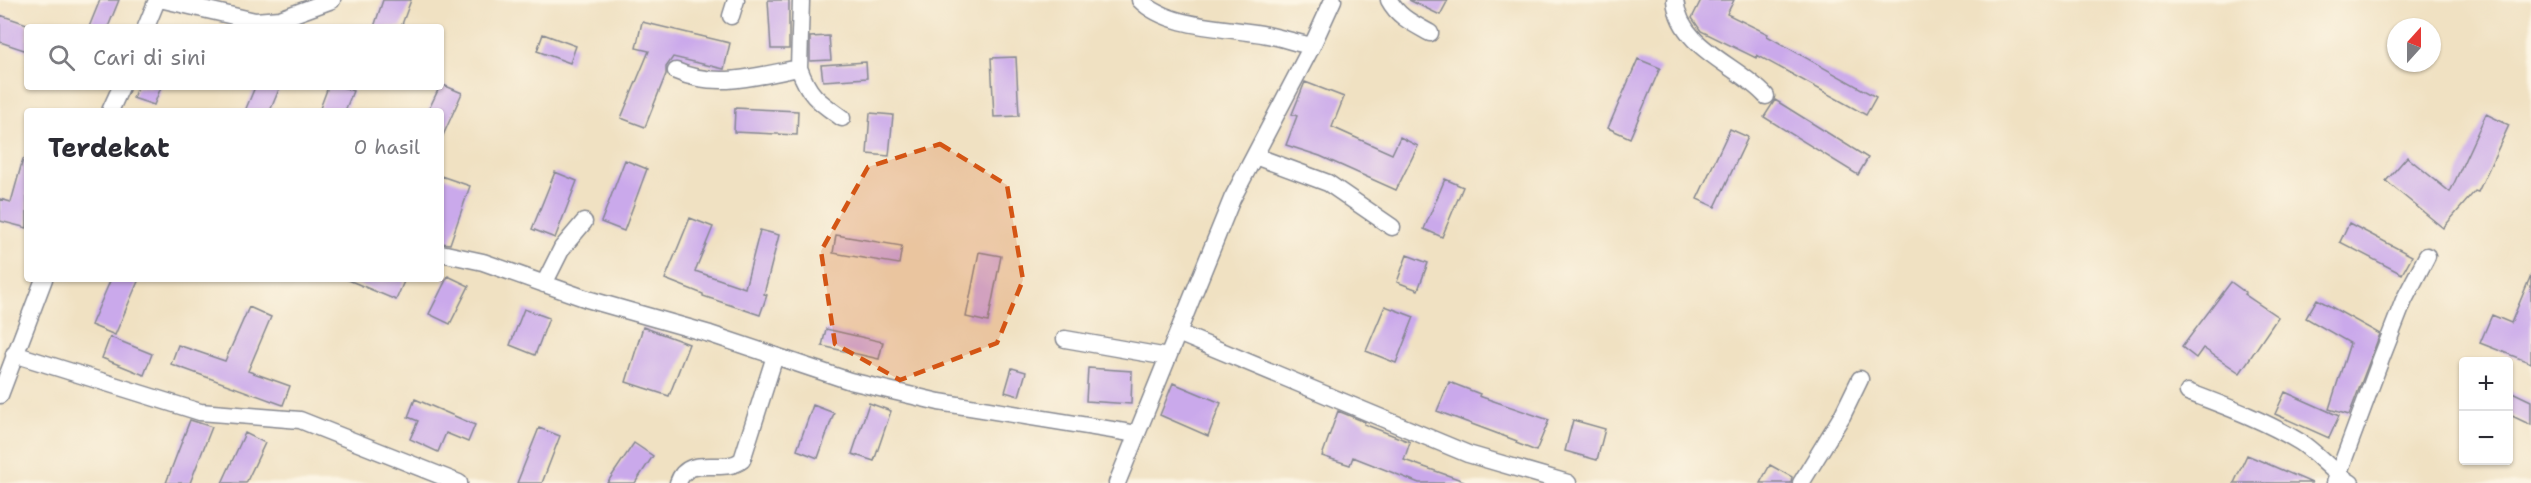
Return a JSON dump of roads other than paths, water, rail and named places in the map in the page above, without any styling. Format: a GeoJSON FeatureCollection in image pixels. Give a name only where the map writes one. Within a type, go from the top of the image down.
{"type":"FeatureCollection","features":[{"type":"Feature","properties":{"kind":"street"},"geometry":{"type":"LineString","coordinates":[[147,24],[157,0]]}},
{"type":"Feature","properties":{"kind":"street"},"geometry":{"type":"LineString","coordinates":[[164,0],[255,21],[280,20],[332,0]]}},
{"type":"Feature","properties":{"kind":"street"},"geometry":{"type":"LineString","coordinates":[[801,0],[799,68],[806,88],[815,99],[842,118]]}},
{"type":"Feature","properties":{"kind":"street"},"geometry":{"type":"LineString","coordinates":[[1140,0],[1152,10],[1168,17],[1267,35],[1312,46]]}},
{"type":"Feature","properties":{"kind":"street"},"geometry":{"type":"LineString","coordinates":[[1117,483],[1232,199],[1312,46],[1333,0]]}},
{"type":"Feature","properties":{"kind":"street"},"geometry":{"type":"LineString","coordinates":[[1389,0],[1396,12],[1430,33]]}},
{"type":"Feature","properties":{"kind":"street"},"geometry":{"type":"LineString","coordinates":[[1675,0],[1680,20],[1699,45],[1754,82],[1766,96]]}},
{"type":"Feature","properties":{"kind":"street"},"geometry":{"type":"LineString","coordinates":[[676,71],[703,81],[736,80],[799,68]]}},
{"type":"Feature","properties":{"kind":"street"},"geometry":{"type":"LineString","coordinates":[[112,108],[120,90]]}},
{"type":"Feature","properties":{"kind":"street"},"geometry":{"type":"LineString","coordinates":[[1255,156],[1328,183],[1392,227]]}},
{"type":"Feature","properties":{"kind":"street"},"geometry":{"type":"LineString","coordinates":[[544,284],[562,248],[584,222]]}},
{"type":"Feature","properties":{"kind":"street"},"geometry":{"type":"LineString","coordinates":[[444,254],[483,262],[544,284],[850,381],[939,402],[1137,434]]}},
{"type":"Feature","properties":{"kind":"street"},"geometry":{"type":"LineString","coordinates":[[2341,481],[2388,339],[2404,300],[2427,256]]}},
{"type":"Feature","properties":{"kind":"street"},"geometry":{"type":"LineString","coordinates":[[0,395],[43,282]]}},
{"type":"Feature","properties":{"kind":"street"},"geometry":{"type":"LineString","coordinates":[[1178,333],[1468,454],[1568,483]]}},
{"type":"Feature","properties":{"kind":"street"},"geometry":{"type":"LineString","coordinates":[[1065,339],[1168,357]]}},
{"type":"Feature","properties":{"kind":"street"},"geometry":{"type":"LineString","coordinates":[[14,354],[200,412],[300,420],[459,483]]}},
{"type":"Feature","properties":{"kind":"street"},"geometry":{"type":"LineString","coordinates":[[678,483],[682,473],[693,467],[730,466],[742,460],[775,356]]}},
{"type":"Feature","properties":{"kind":"street"},"geometry":{"type":"LineString","coordinates":[[1801,483],[1842,416],[1860,379]]}},
{"type":"Feature","properties":{"kind":"street"},"geometry":{"type":"LineString","coordinates":[[2188,392],[2221,404],[2298,441],[2322,459],[2341,481]]}}]}
